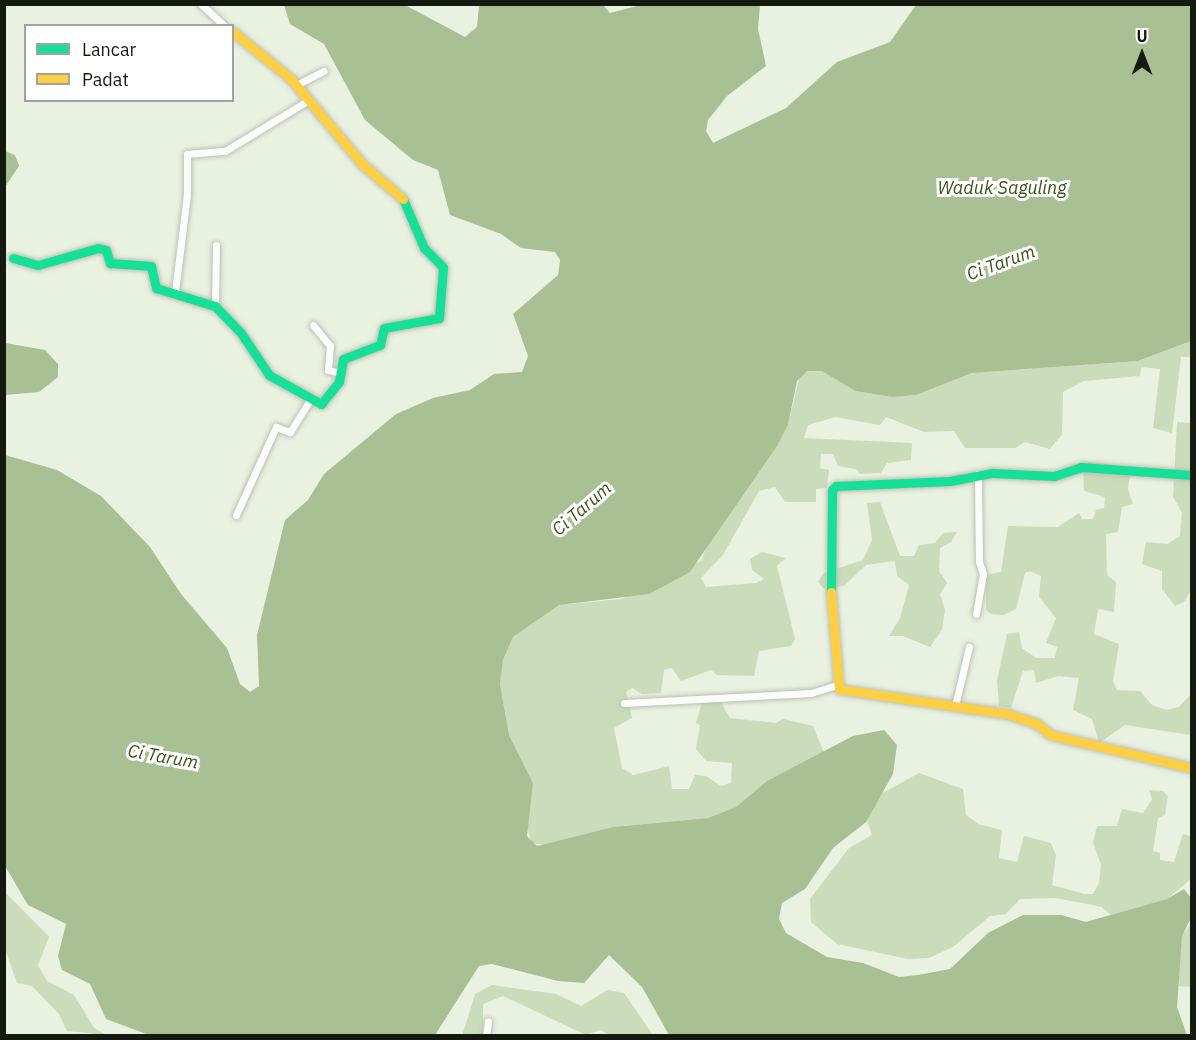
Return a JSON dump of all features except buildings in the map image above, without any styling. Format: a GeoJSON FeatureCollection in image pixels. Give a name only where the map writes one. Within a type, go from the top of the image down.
{"type":"FeatureCollection","features":[{"type":"Feature","properties":{"kind":"street"},"geometry":{"type":"LineString","coordinates":[[201,4],[223,24]]}},
{"type":"Feature","properties":{"kind":"street"},"geometry":{"type":"LineString","coordinates":[[13,258],[38,265],[70,253],[104,249],[111,263],[153,267],[153,286],[215,306],[236,327],[269,375],[311,399],[327,401],[341,373],[346,356],[380,345],[384,328],[440,318],[443,267],[424,248],[406,202],[362,164],[296,85],[234,34]]}},
{"type":"Feature","properties":{"kind":"street"},"geometry":{"type":"LineString","coordinates":[[296,85],[324,71]]}},
{"type":"Feature","properties":{"kind":"street"},"geometry":{"type":"LineString","coordinates":[[175,292],[187,194],[187,154],[225,151],[309,100]]}},
{"type":"Feature","properties":{"kind":"street"},"geometry":{"type":"LineString","coordinates":[[215,306],[216,245]]}},
{"type":"Feature","properties":{"kind":"street"},"geometry":{"type":"LineString","coordinates":[[313,325],[330,346],[328,370],[341,373]]}},
{"type":"Feature","properties":{"kind":"street"},"geometry":{"type":"LineString","coordinates":[[236,515],[276,427],[290,432],[311,399]]}},
{"type":"Feature","properties":{"kind":"street"},"geometry":{"type":"LineString","coordinates":[[837,685],[829,581],[832,489],[950,481],[978,474],[1054,476],[1081,467],[1191,475]]}},
{"type":"Feature","properties":{"kind":"street"},"geometry":{"type":"LineString","coordinates":[[976,614],[983,574],[979,562],[978,474]]}},
{"type":"Feature","properties":{"kind":"street"},"geometry":{"type":"LineString","coordinates":[[955,706],[969,647]]}},
{"type":"Feature","properties":{"kind":"street"},"geometry":{"type":"LineString","coordinates":[[624,703],[811,693],[837,685],[1008,714],[1037,724],[1051,735],[1191,768]]}},
{"type":"Feature","properties":{"kind":"street"},"geometry":{"type":"LineString","coordinates":[[486,1035],[488,1021]]}},
{"type":"Feature","properties":{"kind":"shaded area"},"geometry":{"type":"Polygon","coordinates":[[[1191,341],[1191,357],[1181,357],[1172,433],[1153,428],[1160,369],[1141,367],[1140,376],[1084,381],[1063,392],[1062,434],[1050,449],[1025,442],[1015,448],[965,448],[954,431],[924,432],[886,417],[880,425],[835,417],[808,425],[804,438],[912,443],[911,460],[887,463],[881,473],[860,474],[856,469],[838,466],[833,454],[821,454],[820,468],[829,470],[827,488],[816,489],[816,502],[785,502],[775,487],[759,491],[723,555],[701,578],[706,587],[756,583],[764,579],[752,570],[750,559],[762,552],[786,558],[777,566],[795,639],[791,646],[759,651],[754,676],[717,675],[711,670],[681,681],[672,668],[664,670],[661,693],[642,694],[632,688],[626,692],[632,718],[614,728],[622,768],[633,775],[669,766],[672,789],[689,789],[695,775],[706,776],[721,786],[731,783],[732,763],[706,761],[696,749],[700,725],[696,723],[702,702],[720,701],[730,718],[776,723],[783,719],[813,726],[824,753],[767,781],[736,807],[708,818],[613,827],[550,845],[532,843],[527,828],[533,783],[509,735],[500,684],[503,660],[513,637],[559,605],[622,599],[701,561],[710,539],[788,425],[800,375],[812,369],[822,371],[855,391],[892,397],[916,395],[972,373],[1138,361],[1191,341]]]}},
{"type":"Feature","properties":{"kind":"shaded area"},"geometry":{"type":"Polygon","coordinates":[[[1177,422],[1191,423],[1192,589],[1184,602],[1175,606],[1162,589],[1162,571],[1142,564],[1146,542],[1167,544],[1180,536],[1182,512],[1173,497],[1177,422]]]}},
{"type":"Feature","properties":{"kind":"shaded area"},"geometry":{"type":"Polygon","coordinates":[[[1083,463],[1131,467],[1128,489],[1133,504],[1122,507],[1118,532],[1106,534],[1107,575],[1116,582],[1114,612],[1098,609],[1094,634],[1119,644],[1113,681],[1117,690],[1140,691],[1152,705],[1166,710],[1179,707],[1191,694],[1191,735],[1125,725],[1099,743],[1092,719],[1073,710],[1079,678],[1058,676],[1036,683],[1034,670],[1023,671],[1011,708],[999,706],[997,681],[1007,634],[1019,632],[1022,648],[1036,658],[1055,658],[1057,647],[1046,643],[1056,618],[1039,597],[1041,576],[1030,571],[1025,573],[1016,609],[1003,615],[991,614],[986,610],[986,575],[1001,572],[1008,526],[1058,527],[1079,513],[1082,519],[1093,519],[1096,510],[1104,508],[1105,497],[1084,491],[1083,463]]]}},
{"type":"Feature","properties":{"kind":"shaded area"},"geometry":{"type":"Polygon","coordinates":[[[880,502],[900,556],[914,556],[919,545],[935,543],[943,533],[957,532],[951,542],[940,548],[939,571],[947,583],[940,594],[945,610],[942,630],[930,647],[903,636],[889,636],[900,618],[909,585],[897,576],[895,561],[866,565],[844,586],[823,588],[818,582],[824,573],[863,560],[872,540],[867,503],[880,502]]]}},
{"type":"Feature","properties":{"kind":"shaded area"},"geometry":{"type":"Polygon","coordinates":[[[919,773],[963,789],[966,815],[978,824],[1002,830],[999,858],[1017,862],[1024,836],[1051,843],[1056,855],[1052,885],[1084,894],[1093,894],[1099,883],[1101,865],[1093,842],[1097,826],[1117,826],[1122,809],[1143,813],[1152,799],[1149,790],[1163,791],[1168,796],[1165,815],[1158,818],[1153,851],[1160,853],[1160,860],[1174,862],[1183,834],[1191,836],[1191,879],[1167,899],[1111,915],[1102,907],[1056,898],[1020,899],[1006,914],[990,916],[953,947],[929,958],[908,959],[837,944],[811,922],[810,899],[849,848],[872,835],[867,820],[881,794],[919,773]]]}},
{"type":"Feature","properties":{"kind":"shaded area"},"geometry":{"type":"Polygon","coordinates":[[[5,892],[49,937],[38,965],[47,981],[74,995],[94,1028],[107,1035],[67,1031],[59,1014],[32,986],[17,983],[5,949],[5,892]]]}},
{"type":"Feature","properties":{"kind":"shaded area"},"geometry":{"type":"Polygon","coordinates":[[[1191,925],[1191,987],[1177,986],[1182,935],[1191,925]]]}},
{"type":"Feature","properties":{"kind":"shaded area"},"geometry":{"type":"Polygon","coordinates":[[[492,985],[556,994],[581,1006],[608,990],[624,993],[653,1035],[610,1035],[600,1030],[586,1035],[503,996],[483,1004],[483,1035],[462,1036],[475,994],[492,985]]]}},
{"type":"Feature","properties":{"kind":"water","name":"Waduk Saguling"},"geometry":{"type":"Polygon","coordinates":[[[284,5],[405,5],[465,37],[477,27],[479,5],[603,5],[610,13],[641,5],[760,5],[758,29],[766,66],[727,96],[708,120],[706,131],[713,143],[786,108],[837,62],[890,42],[916,5],[1191,5],[1191,341],[1138,361],[972,373],[916,395],[892,397],[855,391],[822,371],[807,371],[797,381],[788,425],[777,446],[690,572],[649,594],[559,605],[513,637],[503,660],[500,684],[509,735],[533,783],[527,836],[537,846],[613,827],[708,818],[736,807],[767,781],[853,736],[884,730],[897,745],[893,774],[866,822],[833,848],[805,889],[782,903],[779,919],[786,933],[827,957],[863,963],[899,977],[918,975],[950,969],[988,933],[1023,915],[1061,915],[1086,922],[1167,899],[1184,889],[1191,898],[1192,916],[1182,936],[1177,1007],[1187,1035],[669,1035],[642,987],[609,955],[584,983],[558,981],[492,964],[479,966],[435,1035],[149,1035],[106,1019],[90,984],[62,970],[58,956],[66,924],[28,905],[5,866],[5,455],[57,470],[101,496],[150,547],[181,594],[227,648],[240,684],[250,692],[259,686],[257,635],[285,520],[308,500],[324,474],[396,414],[433,398],[470,390],[494,374],[522,372],[528,356],[513,314],[558,275],[560,260],[555,252],[521,248],[501,234],[450,215],[438,170],[413,160],[365,120],[324,44],[290,24],[284,5]]]}},
{"type":"Feature","properties":{"kind":"water"},"geometry":{"type":"Polygon","coordinates":[[[5,151],[15,155],[19,166],[5,187],[5,151]]]}},
{"type":"Feature","properties":{"kind":"water"},"geometry":{"type":"Polygon","coordinates":[[[5,343],[45,350],[58,364],[58,377],[39,392],[5,395],[5,343]]]}},
{"type":"Feature","properties":{"kind":"traffic: fast"},"geometry":{"type":"LineString","coordinates":[[13,258],[38,265],[98,248],[106,250],[110,263],[151,266],[156,288],[215,306],[241,333],[269,375],[321,404],[339,382],[343,359],[380,345],[384,328],[439,318],[443,267],[424,248],[403,199]]}},
{"type":"Feature","properties":{"kind":"traffic: fast"},"geometry":{"type":"LineString","coordinates":[[831,592],[832,490],[836,486],[950,481],[992,473],[1054,476],[1081,467],[1192,475]]}},
{"type":"Feature","properties":{"kind":"traffic: slow"},"geometry":{"type":"LineString","coordinates":[[234,33],[291,79],[362,164],[403,199]]}},
{"type":"Feature","properties":{"kind":"traffic: slow"},"geometry":{"type":"LineString","coordinates":[[831,592],[839,689],[1008,714],[1037,724],[1051,735],[1192,768]]}},
{"type":"Feature","properties":{"kind":"water label","name":"Ci Tarum"},"geometry":{"type":"Point","coordinates":[1001,263]}},
{"type":"Feature","properties":{"kind":"water label","name":"Ci Tarum"},"geometry":{"type":"Point","coordinates":[582,509]}},
{"type":"Feature","properties":{"kind":"water label","name":"Ci Tarum"},"geometry":{"type":"Point","coordinates":[163,757]}}]}
